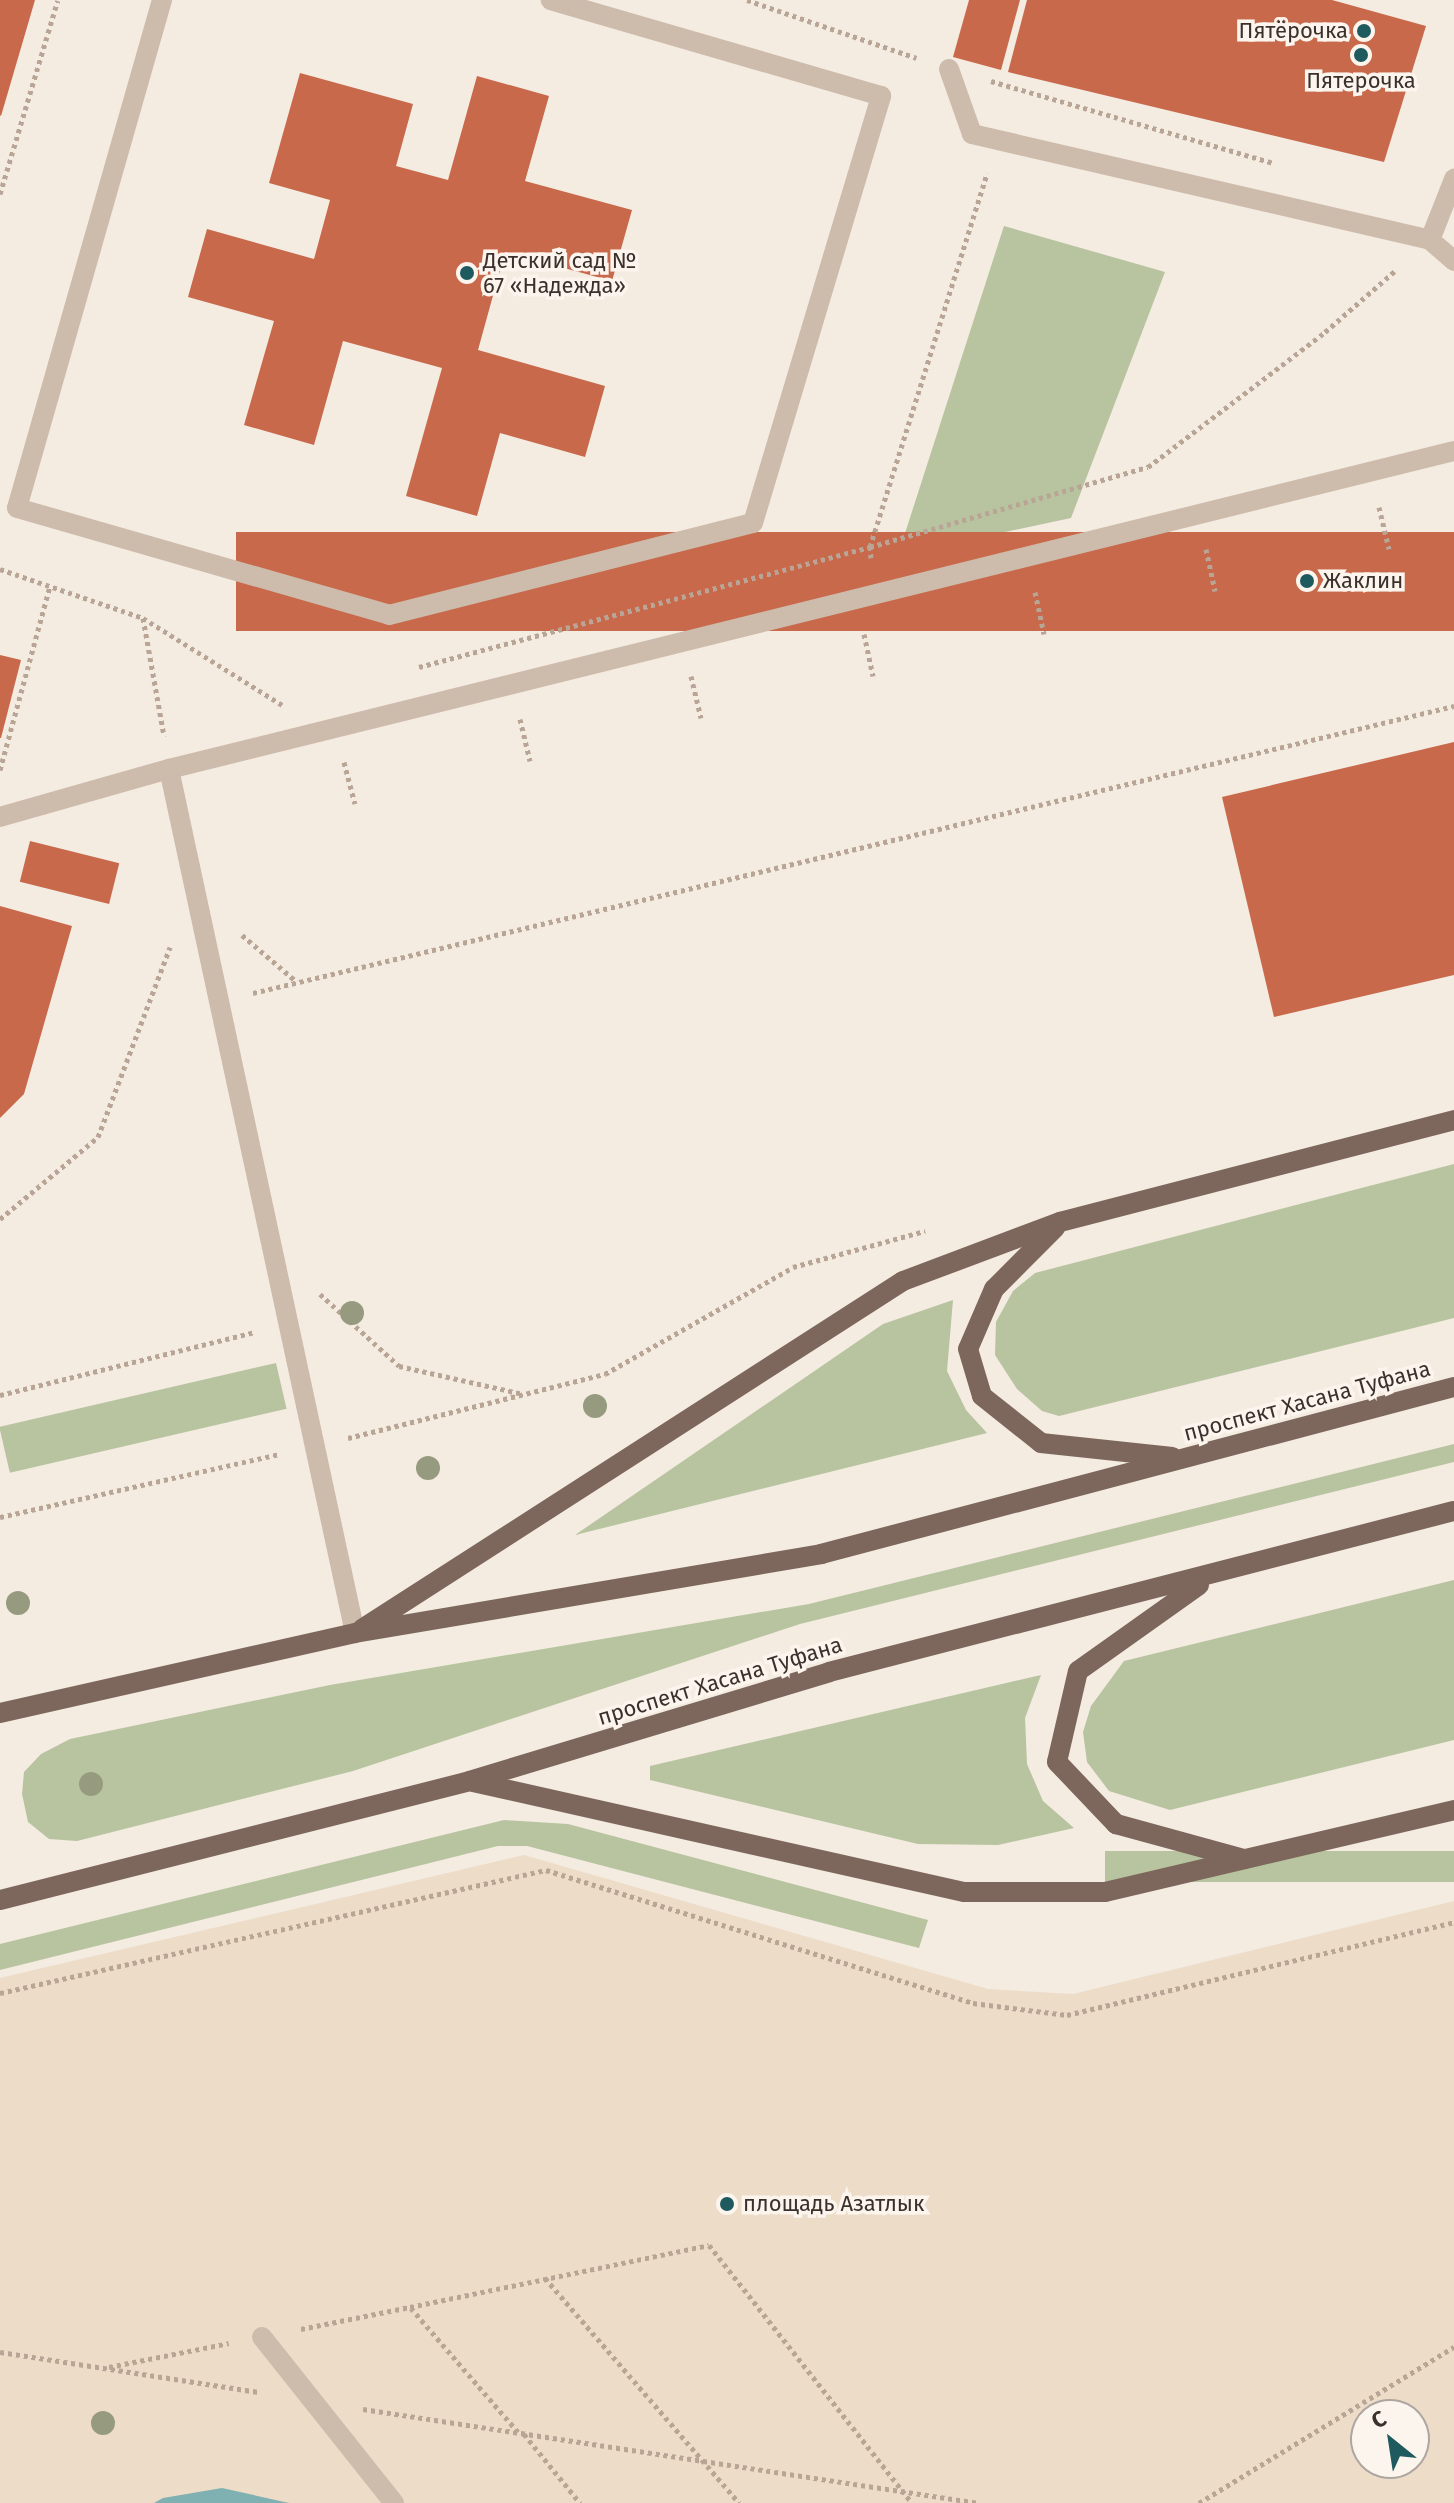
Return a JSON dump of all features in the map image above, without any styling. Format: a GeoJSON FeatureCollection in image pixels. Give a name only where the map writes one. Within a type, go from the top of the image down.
{"type":"FeatureCollection","features":[{"type":"Feature","properties":{"kind":"main road"},"geometry":{"type":"LineString","coordinates":[[355,1633],[903,1281],[1060,1222],[1454,1120]]}},
{"type":"Feature","properties":{"kind":"main road"},"geometry":{"type":"LineString","coordinates":[[1060,1222],[994,1289],[968,1349],[982,1396],[1041,1443],[1184,1458]]}},
{"type":"Feature","properties":{"kind":"main road","name":"проспект Хасана Туфана"},"geometry":{"type":"LineString","coordinates":[[0,1713],[355,1633],[821,1554],[1454,1387]]}},
{"type":"Feature","properties":{"kind":"main road","name":"проспект Хасана Туфана"},"geometry":{"type":"LineString","coordinates":[[0,1900],[469,1781],[829,1672],[1211,1577],[1454,1511]]}},
{"type":"Feature","properties":{"kind":"main road"},"geometry":{"type":"LineString","coordinates":[[1211,1577],[1078,1671],[1057,1762],[1116,1824],[1248,1860]]}},
{"type":"Feature","properties":{"kind":"main road"},"geometry":{"type":"LineString","coordinates":[[469,1781],[964,1892],[1105,1892],[1454,1810]]}},
{"type":"Feature","properties":{"kind":"street"},"geometry":{"type":"LineString","coordinates":[[162,0],[17,508],[389,615],[753,523],[881,96],[551,0]]}},
{"type":"Feature","properties":{"kind":"street"},"geometry":{"type":"LineString","coordinates":[[949,69],[972,134],[1430,240],[1454,261]]}},
{"type":"Feature","properties":{"kind":"street"},"geometry":{"type":"LineString","coordinates":[[1430,240],[1454,179]]}},
{"type":"Feature","properties":{"kind":"street"},"geometry":{"type":"LineString","coordinates":[[0,817],[169,769],[335,727],[1454,451]]}},
{"type":"Feature","properties":{"kind":"street"},"geometry":{"type":"LineString","coordinates":[[169,769],[355,1633]]}},
{"type":"Feature","properties":{"kind":"street"},"geometry":{"type":"LineString","coordinates":[[262,2337],[394,2503]]}},
{"type":"Feature","properties":{"kind":"path"},"geometry":{"type":"LineString","coordinates":[[0,194],[58,0]]}},
{"type":"Feature","properties":{"kind":"path"},"geometry":{"type":"LineString","coordinates":[[747,0],[949,69],[1277,165]]}},
{"type":"Feature","properties":{"kind":"path"},"geometry":{"type":"LineString","coordinates":[[875,594],[870,547],[1148,467],[1325,332],[1430,240]]}},
{"type":"Feature","properties":{"kind":"path"},"geometry":{"type":"LineString","coordinates":[[0,569],[143,618],[279,704],[335,727]]}},
{"type":"Feature","properties":{"kind":"path"},"geometry":{"type":"LineString","coordinates":[[0,770],[50,586]]}},
{"type":"Feature","properties":{"kind":"path"},"geometry":{"type":"LineString","coordinates":[[143,618],[169,769]]}},
{"type":"Feature","properties":{"kind":"path"},"geometry":{"type":"LineString","coordinates":[[684,643],[701,718]]}},
{"type":"Feature","properties":{"kind":"path"},"geometry":{"type":"LineString","coordinates":[[511,685],[530,761]]}},
{"type":"Feature","properties":{"kind":"path"},"geometry":{"type":"LineString","coordinates":[[221,1010],[239,996],[1454,706]]}},
{"type":"Feature","properties":{"kind":"path"},"geometry":{"type":"LineString","coordinates":[[0,1219],[98,1137],[175,932],[196,896],[297,982]]}},
{"type":"Feature","properties":{"kind":"path"},"geometry":{"type":"LineString","coordinates":[[273,1251],[399,1366],[524,1394]]}},
{"type":"Feature","properties":{"kind":"path"},"geometry":{"type":"LineString","coordinates":[[0,1395],[288,1323]]}},
{"type":"Feature","properties":{"kind":"path"},"geometry":{"type":"LineString","coordinates":[[0,1517],[315,1447]]}},
{"type":"Feature","properties":{"kind":"path"},"geometry":{"type":"LineString","coordinates":[[0,1993],[546,1870],[973,2003],[1067,2015],[1454,1922]]}},
{"type":"Feature","properties":{"kind":"path"},"geometry":{"type":"LineString","coordinates":[[576,2502],[521,2433],[410,2307],[709,2245],[912,2503]]}},
{"type":"Feature","properties":{"kind":"path"},"geometry":{"type":"LineString","coordinates":[[545,2278],[739,2503]]}},
{"type":"Feature","properties":{"kind":"path"},"geometry":{"type":"LineString","coordinates":[[1199,2503],[1454,2347]]}},
{"type":"Feature","properties":{"kind":"path"},"geometry":{"type":"LineString","coordinates":[[0,2352],[979,2503]]}},
{"type":"Feature","properties":{"kind":"green space"},"geometry":{"type":"Polygon","coordinates":[[[1004,226],[1165,272],[1071,518],[898,555],[1004,226]]]}},
{"type":"Feature","properties":{"kind":"green space"},"geometry":{"type":"Polygon","coordinates":[[[1454,1164],[1454,1318],[1059,1416],[1042,1411],[1017,1389],[995,1355],[996,1322],[1013,1291],[1035,1273],[1454,1164]]]}},
{"type":"Feature","properties":{"kind":"green space"},"geometry":{"type":"Polygon","coordinates":[[[953,1300],[947,1371],[966,1410],[987,1433],[575,1535],[883,1324],[953,1300]]]}},
{"type":"Feature","properties":{"kind":"green space"},"geometry":{"type":"Polygon","coordinates":[[[276,1363],[287,1409],[10,1473],[0,1427],[276,1363]]]}},
{"type":"Feature","properties":{"kind":"green space"},"geometry":{"type":"Polygon","coordinates":[[[1454,1444],[1454,1462],[800,1624],[353,1771],[77,1841],[49,1839],[28,1822],[22,1794],[24,1772],[41,1754],[70,1739],[330,1685],[809,1604],[1454,1444]]]}},
{"type":"Feature","properties":{"kind":"green space"},"geometry":{"type":"Polygon","coordinates":[[[1454,1580],[1454,1740],[1170,1810],[1109,1791],[1087,1762],[1083,1732],[1091,1706],[1124,1661],[1454,1580]]]}},
{"type":"Feature","properties":{"kind":"green space"},"geometry":{"type":"Polygon","coordinates":[[[1041,1675],[1025,1718],[1027,1764],[1043,1801],[1074,1828],[998,1845],[918,1844],[650,1780],[650,1766],[1041,1675]]]}},
{"type":"Feature","properties":{"kind":"green space"},"geometry":{"type":"Polygon","coordinates":[[[504,1820],[568,1824],[928,1920],[919,1948],[527,1846],[498,1846],[0,1970],[0,1944],[504,1820]]]}},
{"type":"Feature","properties":{"kind":"green space"},"geometry":{"type":"Polygon","coordinates":[[[1105,1851],[1454,1851],[1454,1882],[1105,1882],[1105,1851]]]}},
{"type":"Feature","properties":{"kind":"shaded area","name":"площадь Азатлык"},"geometry":{"type":"Polygon","coordinates":[[[524,1855],[988,1989],[1073,1994],[1454,1901],[1454,2503],[0,2503],[0,1978],[524,1855]]]}},
{"type":"Feature","properties":{"kind":"water"},"geometry":{"type":"Polygon","coordinates":[[[222,2488],[289,2503],[154,2503],[163,2498],[222,2488]]]}},
{"type":"Feature","properties":{"kind":"building"},"geometry":{"type":"Polygon","coordinates":[[[0,0],[35,0],[1,116],[0,115],[0,0]]]}},
{"type":"Feature","properties":{"kind":"building"},"geometry":{"type":"Polygon","coordinates":[[[969,0],[1020,0],[1001,70],[953,57],[969,0]]]}},
{"type":"Feature","properties":{"kind":"building"},"geometry":{"type":"Polygon","coordinates":[[[1027,0],[1332,0],[1426,26],[1384,162],[1008,72],[1027,0]]]}},
{"type":"Feature","properties":{"kind":"building"},"geometry":{"type":"Polygon","coordinates":[[[300,73],[413,104],[396,166],[448,180],[477,76],[549,96],[525,181],[632,210],[612,281],[505,252],[478,350],[605,386],[585,457],[500,433],[477,516],[406,496],[442,368],[343,341],[314,445],[244,425],[274,321],[188,297],[207,229],[314,259],[330,200],[269,183],[300,73]]]}},
{"type":"Feature","properties":{"kind":"building"},"geometry":{"type":"Polygon","coordinates":[[[236,532],[1454,532],[1454,631],[236,631],[236,532]]]}},
{"type":"Feature","properties":{"kind":"building"},"geometry":{"type":"Polygon","coordinates":[[[0,655],[21,660],[1,738],[0,738],[0,655]]]}},
{"type":"Feature","properties":{"kind":"building"},"geometry":{"type":"Polygon","coordinates":[[[1454,742],[1454,975],[1274,1017],[1222,797],[1454,742]]]}},
{"type":"Feature","properties":{"kind":"building"},"geometry":{"type":"Polygon","coordinates":[[[30,841],[119,863],[109,904],[20,882],[30,841]]]}},
{"type":"Feature","properties":{"kind":"building"},"geometry":{"type":"Polygon","coordinates":[[[0,906],[72,926],[24,1094],[0,1118],[0,906]]]}},
{"type":"Feature","properties":{"kind":"place","name":"Пятёрочка"},"geometry":{"type":"Point","coordinates":[1364,31]}},
{"type":"Feature","properties":{"kind":"place","name":"Пятерочка"},"geometry":{"type":"Point","coordinates":[1361,55]}},
{"type":"Feature","properties":{"kind":"place","name":"Детский сад № 67 «Надежда»"},"geometry":{"type":"Point","coordinates":[467,273]}},
{"type":"Feature","properties":{"kind":"place","name":"Жаклин"},"geometry":{"type":"Point","coordinates":[1307,581]}},
{"type":"Feature","properties":{"kind":"place","name":"площадь Азатлык"},"geometry":{"type":"Point","coordinates":[727,2204]}}]}
